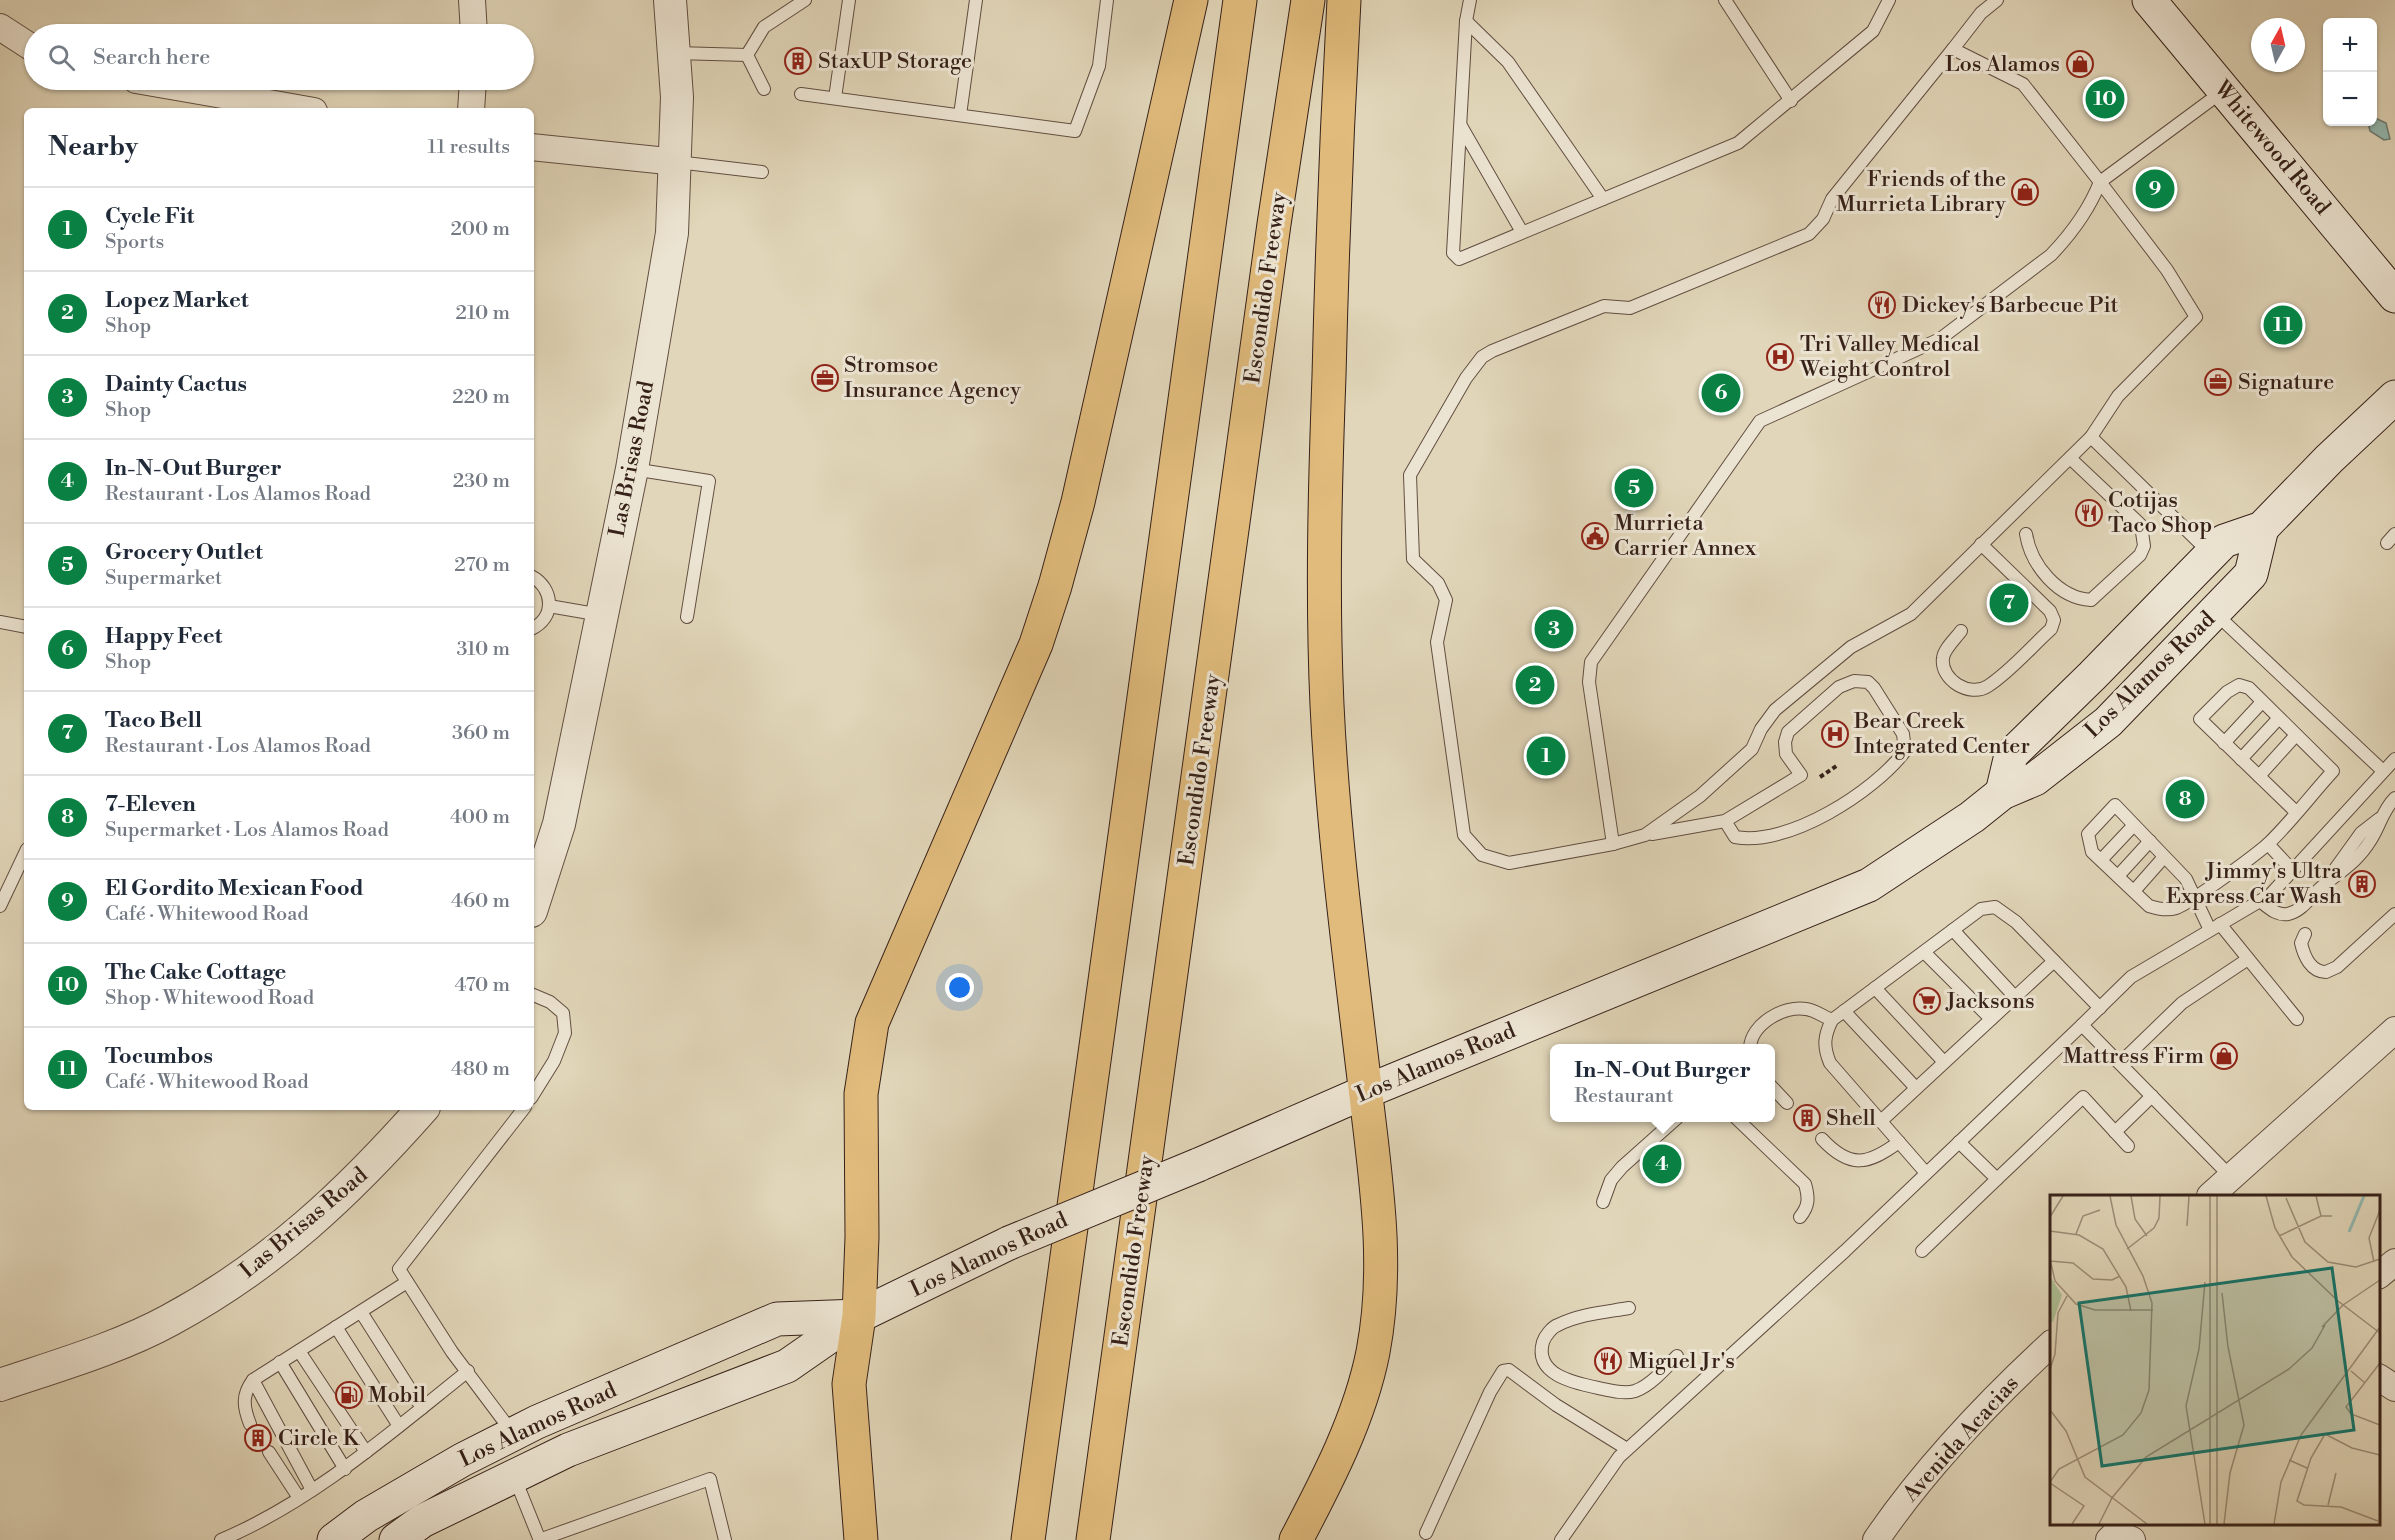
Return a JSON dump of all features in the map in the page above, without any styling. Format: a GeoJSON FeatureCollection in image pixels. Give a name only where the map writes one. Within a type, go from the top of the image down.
{"type":"FeatureCollection","features":[{"type":"Feature","properties":{"kind":"highway"},"geometry":{"type":"LineString","coordinates":[[861,1540],[849,1384],[859,1316],[862,1237],[861,1094],[872,1023],[1036,644],[1055,586],[1078,502],[1191,0]]}},
{"type":"Feature","properties":{"kind":"highway"},"geometry":{"type":"LineString","coordinates":[[1028,1540],[1240,0]]}},
{"type":"Feature","properties":{"kind":"highway","name":"Escondido Freeway"},"geometry":{"type":"LineString","coordinates":[[1093,1540],[1274,224],[1308,0]]}},
{"type":"Feature","properties":{"kind":"highway"},"geometry":{"type":"LineString","coordinates":[[1296,1540],[1325,1484],[1357,1410],[1373,1352],[1382,1253],[1375,1159],[1365,1092],[1344,905],[1329,734],[1323,602],[1335,180],[1344,0]]}},
{"type":"Feature","properties":{"kind":"main road","name":"Whitewood Road"},"geometry":{"type":"LineString","coordinates":[[2149,0],[2395,296]]}},
{"type":"Feature","properties":{"kind":"main road","name":"Los Alamos Road"},"geometry":{"type":"LineString","coordinates":[[2002,792],[2011,754],[2224,541],[2262,528],[2329,459],[2395,397]]}},
{"type":"Feature","properties":{"kind":"main road","name":"Los Alamos Road"},"geometry":{"type":"LineString","coordinates":[[396,1540],[422,1521],[514,1475],[672,1408],[787,1366],[859,1316],[1009,1243],[1198,1165],[1365,1092],[1869,885],[1972,817],[2002,792],[2036,779],[2108,722],[2251,574],[2262,528]]}},
{"type":"Feature","properties":{"kind":"main road","name":"Los Alamos Road"},"geometry":{"type":"LineString","coordinates":[[334,1540],[389,1502],[462,1460],[537,1422],[777,1319],[859,1316]]}},
{"type":"Feature","properties":{"kind":"main road"},"geometry":{"type":"LineString","coordinates":[[422,1521],[429,1502],[521,1449],[513,1435]]}},
{"type":"Feature","properties":{"kind":"main road"},"geometry":{"type":"LineString","coordinates":[[364,1540],[380,1521],[389,1502]]}},
{"type":"Feature","properties":{"kind":"street"},"geometry":{"type":"LineString","coordinates":[[472,0],[473,24]]}},
{"type":"Feature","properties":{"kind":"street","name":"Las Brisas Road"},"geometry":{"type":"LineString","coordinates":[[534,902],[559,824],[632,469],[672,233],[677,162],[675,53],[670,0]]}},
{"type":"Feature","properties":{"kind":"street"},"geometry":{"type":"LineString","coordinates":[[0,27],[24,43]]}},
{"type":"Feature","properties":{"kind":"street"},"geometry":{"type":"LineString","coordinates":[[193,90],[297,108]]}},
{"type":"Feature","properties":{"kind":"street"},"geometry":{"type":"LineString","coordinates":[[471,108],[472,90]]}},
{"type":"Feature","properties":{"kind":"street"},"geometry":{"type":"LineString","coordinates":[[534,147],[677,162]]}},
{"type":"Feature","properties":{"kind":"street"},"geometry":{"type":"LineString","coordinates":[[2212,1195],[2395,1030]]}},
{"type":"Feature","properties":{"kind":"street","name":"Las Brisas Road"},"geometry":{"type":"LineString","coordinates":[[0,1385],[80,1358],[169,1321],[237,1280],[298,1234],[367,1171],[421,1110]]}},
{"type":"Feature","properties":{"kind":"street"},"geometry":{"type":"LineString","coordinates":[[2380,1275],[2395,1262]]}},
{"type":"Feature","properties":{"kind":"street","name":"Avenida Acacias"},"geometry":{"type":"LineString","coordinates":[[1876,1540],[1894,1513],[2002,1389],[2050,1345]]}},
{"type":"Feature","properties":{"kind":"street"},"geometry":{"type":"LineString","coordinates":[[2380,1378],[2395,1388]]}},
{"type":"Feature","properties":{"kind":"street"},"geometry":{"type":"LineString","coordinates":[[2109,1540],[2116,1533],[2132,1540]]}},
{"type":"Feature","properties":{"kind":"lane"},"geometry":{"type":"LineString","coordinates":[[747,55],[764,27],[805,0]]}},
{"type":"Feature","properties":{"kind":"lane"},"geometry":{"type":"LineString","coordinates":[[835,98],[849,0]]}},
{"type":"Feature","properties":{"kind":"lane"},"geometry":{"type":"LineString","coordinates":[[960,116],[976,0]]}},
{"type":"Feature","properties":{"kind":"lane"},"geometry":{"type":"LineString","coordinates":[[801,93],[1076,131],[1099,66],[1107,0]]}},
{"type":"Feature","properties":{"kind":"lane"},"geometry":{"type":"LineString","coordinates":[[1470,0],[1466,21],[1453,253],[1459,259],[1738,143],[1874,31],[1889,0]]}},
{"type":"Feature","properties":{"kind":"lane"},"geometry":{"type":"LineString","coordinates":[[1725,0],[1791,101]]}},
{"type":"Feature","properties":{"kind":"lane"},"geometry":{"type":"LineString","coordinates":[[1725,821],[1735,837],[1748,840],[1809,824],[1864,792],[1898,761],[1905,751],[1903,734],[1877,692],[1868,682],[1854,681],[1839,687],[1788,732],[1785,742],[1786,754],[1801,775],[1725,821],[1509,863],[1482,855],[1464,835],[1437,642],[1446,600],[1438,583],[1413,559],[1410,475],[1466,378],[1482,357],[1604,306],[1629,308],[1809,234],[1823,219],[1832,200],[1981,13],[1997,0]]}},
{"type":"Feature","properties":{"kind":"lane"},"geometry":{"type":"LineString","coordinates":[[1466,21],[1508,62],[1603,199]]}},
{"type":"Feature","properties":{"kind":"lane"},"geometry":{"type":"LineString","coordinates":[[1645,835],[1700,796],[1745,756],[1752,749],[1761,729],[1775,710],[1805,685],[1851,647],[1911,614],[2091,437],[2118,396],[2196,317],[2167,270],[2023,84],[1953,49]]}},
{"type":"Feature","properties":{"kind":"lane"},"geometry":{"type":"LineString","coordinates":[[675,53],[747,55]]}},
{"type":"Feature","properties":{"kind":"lane"},"geometry":{"type":"LineString","coordinates":[[747,55],[764,89]]}},
{"type":"Feature","properties":{"kind":"lane"},"geometry":{"type":"LineString","coordinates":[[1613,844],[1589,682],[1592,662],[1760,421],[1940,339],[2051,255],[2066,239],[2092,203],[2100,182],[2223,90]]}},
{"type":"Feature","properties":{"kind":"lane"},"geometry":{"type":"LineString","coordinates":[[1460,125],[1522,232]]}},
{"type":"Feature","properties":{"kind":"lane"},"geometry":{"type":"LineString","coordinates":[[677,162],[762,172]]}},
{"type":"Feature","properties":{"kind":"lane"},"geometry":{"type":"LineString","coordinates":[[2091,437],[2211,555]]}},
{"type":"Feature","properties":{"kind":"lane"},"geometry":{"type":"LineString","coordinates":[[2026,534],[2029,551],[2036,565],[2078,599],[2091,600],[2140,555],[2144,546],[2140,525],[2070,458]]}},
{"type":"Feature","properties":{"kind":"lane"},"geometry":{"type":"LineString","coordinates":[[632,469],[708,481],[687,617]]}},
{"type":"Feature","properties":{"kind":"lane"},"geometry":{"type":"LineString","coordinates":[[1961,631],[1943,654],[1943,666],[1947,674],[1962,689],[1972,690],[1987,687],[2051,629],[2054,620],[2050,611],[1981,544]]}},
{"type":"Feature","properties":{"kind":"lane"},"geometry":{"type":"LineString","coordinates":[[534,579],[545,589],[549,606],[545,618],[534,627]]}},
{"type":"Feature","properties":{"kind":"lane"},"geometry":{"type":"LineString","coordinates":[[549,606],[602,615]]}},
{"type":"Feature","properties":{"kind":"lane"},"geometry":{"type":"LineString","coordinates":[[2214,613],[2383,771]]}},
{"type":"Feature","properties":{"kind":"lane"},"geometry":{"type":"LineString","coordinates":[[0,622],[24,626]]}},
{"type":"Feature","properties":{"kind":"lane"},"geometry":{"type":"LineString","coordinates":[[2296,812],[2200,719],[2227,692],[2239,685],[2249,688],[2332,771],[2268,844],[2193,898],[2179,907],[2158,909],[2149,906],[2101,860],[2088,842],[2088,834],[2115,805],[2186,879],[2193,898],[2215,927],[2248,959],[2297,1019]]}},
{"type":"Feature","properties":{"kind":"lane"},"geometry":{"type":"LineString","coordinates":[[2224,743],[2262,702]]}},
{"type":"Feature","properties":{"kind":"lane"},"geometry":{"type":"LineString","coordinates":[[2241,759],[2279,718]]}},
{"type":"Feature","properties":{"kind":"lane"},"geometry":{"type":"LineString","coordinates":[[2259,776],[2296,735]]}},
{"type":"Feature","properties":{"kind":"lane"},"geometry":{"type":"LineString","coordinates":[[1561,1540],[1618,1457],[1926,1173],[2131,977],[2260,901],[2293,871],[2395,759]]}},
{"type":"Feature","properties":{"kind":"lane"},"geometry":{"type":"LineString","coordinates":[[2260,901],[2274,912],[2291,913],[2324,884],[2352,864],[2371,841],[2380,819],[2395,798]]}},
{"type":"Feature","properties":{"kind":"lane"},"geometry":{"type":"LineString","coordinates":[[2101,860],[2134,825]]}},
{"type":"Feature","properties":{"kind":"lane"},"geometry":{"type":"LineString","coordinates":[[2118,876],[2150,841]]}},
{"type":"Feature","properties":{"kind":"lane"},"geometry":{"type":"LineString","coordinates":[[2268,844],[2293,871]]}},
{"type":"Feature","properties":{"kind":"lane"},"geometry":{"type":"LineString","coordinates":[[0,906],[24,855]]}},
{"type":"Feature","properties":{"kind":"lane"},"geometry":{"type":"LineString","coordinates":[[2134,891],[2164,857]]}},
{"type":"Feature","properties":{"kind":"lane"},"geometry":{"type":"LineString","coordinates":[[1926,1173],[1830,1063],[1825,1050],[1825,1034],[1832,1020],[1981,909],[1995,907],[2005,912],[2100,1008]]}},
{"type":"Feature","properties":{"kind":"lane"},"geometry":{"type":"LineString","coordinates":[[2305,934],[2301,943],[2308,961],[2314,968],[2326,972],[2337,967],[2395,914]]}},
{"type":"Feature","properties":{"kind":"lane"},"geometry":{"type":"LineString","coordinates":[[1953,930],[2015,997]]}},
{"type":"Feature","properties":{"kind":"lane"},"geometry":{"type":"LineString","coordinates":[[1924,952],[1991,1019]]}},
{"type":"Feature","properties":{"kind":"lane"},"geometry":{"type":"LineString","coordinates":[[2120,1063],[2182,1003],[2248,959]]}},
{"type":"Feature","properties":{"kind":"lane"},"geometry":{"type":"LineString","coordinates":[[1881,1121],[2054,961]]}},
{"type":"Feature","properties":{"kind":"lane"},"geometry":{"type":"LineString","coordinates":[[1875,988],[1944,1062]]}},
{"type":"Feature","properties":{"kind":"lane"},"geometry":{"type":"LineString","coordinates":[[534,995],[550,1002],[563,1012],[565,1033],[554,1061],[534,1093]]}},
{"type":"Feature","properties":{"kind":"lane"},"geometry":{"type":"LineString","coordinates":[[1751,1044],[1756,1028],[1774,1015],[1805,1008],[1832,1020]]}},
{"type":"Feature","properties":{"kind":"lane"},"geometry":{"type":"LineString","coordinates":[[1844,1011],[1916,1089]]}},
{"type":"Feature","properties":{"kind":"lane"},"geometry":{"type":"LineString","coordinates":[[2082,1025],[2231,1177]]}},
{"type":"Feature","properties":{"kind":"lane"},"geometry":{"type":"LineString","coordinates":[[1775,1090],[1787,1103]]}},
{"type":"Feature","properties":{"kind":"lane"},"geometry":{"type":"LineString","coordinates":[[2115,1132],[2152,1096]]}},
{"type":"Feature","properties":{"kind":"lane"},"geometry":{"type":"LineString","coordinates":[[1922,1251],[2083,1097],[2128,1146]]}},
{"type":"Feature","properties":{"kind":"lane"},"geometry":{"type":"LineString","coordinates":[[513,1435],[399,1269],[523,1110]]}},
{"type":"Feature","properties":{"kind":"lane"},"geometry":{"type":"LineString","coordinates":[[1603,1202],[1611,1180],[1622,1167],[1673,1122]]}},
{"type":"Feature","properties":{"kind":"lane"},"geometry":{"type":"LineString","coordinates":[[1740,1122],[1805,1184],[1808,1196],[1807,1209],[1800,1217]]}},
{"type":"Feature","properties":{"kind":"lane"},"geometry":{"type":"LineString","coordinates":[[1822,1140],[1835,1153],[1857,1161],[1880,1157],[1899,1142]]}},
{"type":"Feature","properties":{"kind":"lane"},"geometry":{"type":"LineString","coordinates":[[1959,1142],[1997,1179]]}},
{"type":"Feature","properties":{"kind":"lane"},"geometry":{"type":"LineString","coordinates":[[250,1424],[244,1407],[245,1395],[254,1380],[407,1282]]}},
{"type":"Feature","properties":{"kind":"lane"},"geometry":{"type":"LineString","coordinates":[[1629,1308],[1556,1325],[1544,1339],[1542,1350],[1550,1370],[1574,1383],[1617,1392],[1634,1391],[1665,1369],[1677,1356]]}},
{"type":"Feature","properties":{"kind":"lane"},"geometry":{"type":"LineString","coordinates":[[361,1312],[422,1408]]}},
{"type":"Feature","properties":{"kind":"lane"},"geometry":{"type":"LineString","coordinates":[[336,1327],[399,1426]]}},
{"type":"Feature","properties":{"kind":"lane"},"geometry":{"type":"LineString","coordinates":[[299,1350],[366,1452]]}},
{"type":"Feature","properties":{"kind":"lane"},"geometry":{"type":"LineString","coordinates":[[280,1362],[345,1469]]}},
{"type":"Feature","properties":{"kind":"lane"},"geometry":{"type":"LineString","coordinates":[[1437,1540],[1424,1537],[1490,1392],[1503,1371],[1509,1370],[1557,1405],[1627,1449]]}},
{"type":"Feature","properties":{"kind":"lane"},"geometry":{"type":"LineString","coordinates":[[221,1540],[244,1530],[345,1469],[468,1371]]}},
{"type":"Feature","properties":{"kind":"lane"},"geometry":{"type":"LineString","coordinates":[[254,1380],[312,1490]]}},
{"type":"Feature","properties":{"kind":"lane"},"geometry":{"type":"LineString","coordinates":[[269,1452],[299,1498]]}},
{"type":"Feature","properties":{"kind":"lane"},"geometry":{"type":"LineString","coordinates":[[514,1475],[539,1539],[710,1479],[725,1540]]}},
{"type":"Feature","properties":{"kind":"path"},"geometry":{"type":"LineString","coordinates":[[1820,777],[1838,765]]}},
{"type":"Feature","properties":{"kind":"water"},"geometry":{"type":"Polygon","coordinates":[[[2377,119],[2386,123],[2390,139],[2384,140],[2370,131],[2369,126],[2377,126],[2377,119]]]}},
{"type":"Feature","properties":{"kind":"place","name":"StaxUP Storage"},"geometry":{"type":"Point","coordinates":[798,61]}},
{"type":"Feature","properties":{"kind":"place","name":"Los Alamos"},"geometry":{"type":"Point","coordinates":[2080,64]}},
{"type":"Feature","properties":{"kind":"place","name":"The Cake Cottage"},"geometry":{"type":"Point","coordinates":[2105,99]}},
{"type":"Feature","properties":{"kind":"place","name":"El Gordito Mexican Food"},"geometry":{"type":"Point","coordinates":[2155,189]}},
{"type":"Feature","properties":{"kind":"place","name":"Friends of the Murrieta Library"},"geometry":{"type":"Point","coordinates":[2025,192]}},
{"type":"Feature","properties":{"kind":"place","name":"Dickey's Barbecue Pit"},"geometry":{"type":"Point","coordinates":[1882,305]}},
{"type":"Feature","properties":{"kind":"place","name":"Tocumbos"},"geometry":{"type":"Point","coordinates":[2283,325]}},
{"type":"Feature","properties":{"kind":"place","name":"Tri Valley Medical Weight Control"},"geometry":{"type":"Point","coordinates":[1780,357]}},
{"type":"Feature","properties":{"kind":"place","name":"Stromsoe Insurance Agency"},"geometry":{"type":"Point","coordinates":[825,378]}},
{"type":"Feature","properties":{"kind":"place","name":"Signature"},"geometry":{"type":"Point","coordinates":[2218,382]}},
{"type":"Feature","properties":{"kind":"place","name":"Happy Feet"},"geometry":{"type":"Point","coordinates":[1721,393]}},
{"type":"Feature","properties":{"kind":"place","name":"Grocery Outlet"},"geometry":{"type":"Point","coordinates":[1634,488]}},
{"type":"Feature","properties":{"kind":"place","name":"Cotijas Taco Shop"},"geometry":{"type":"Point","coordinates":[2089,513]}},
{"type":"Feature","properties":{"kind":"place","name":"Murrieta Carrier Annex"},"geometry":{"type":"Point","coordinates":[1595,536]}},
{"type":"Feature","properties":{"kind":"place","name":"Taco Bell"},"geometry":{"type":"Point","coordinates":[2009,603]}},
{"type":"Feature","properties":{"kind":"place","name":"Dainty Cactus"},"geometry":{"type":"Point","coordinates":[1554,629]}},
{"type":"Feature","properties":{"kind":"place","name":"Lopez Market"},"geometry":{"type":"Point","coordinates":[1535,685]}},
{"type":"Feature","properties":{"kind":"place","name":"Bear Creek Integrated Center"},"geometry":{"type":"Point","coordinates":[1835,734]}},
{"type":"Feature","properties":{"kind":"place","name":"Cycle Fit"},"geometry":{"type":"Point","coordinates":[1546,756]}},
{"type":"Feature","properties":{"kind":"place","name":"7-Eleven"},"geometry":{"type":"Point","coordinates":[2185,799]}},
{"type":"Feature","properties":{"kind":"place","name":"Jimmy's Ultra Express Car Wash"},"geometry":{"type":"Point","coordinates":[2362,884]}},
{"type":"Feature","properties":{"kind":"place","name":"Jacksons"},"geometry":{"type":"Point","coordinates":[1927,1001]}},
{"type":"Feature","properties":{"kind":"place","name":"Mattress Firm"},"geometry":{"type":"Point","coordinates":[2224,1056]}},
{"type":"Feature","properties":{"kind":"place","name":"Shell"},"geometry":{"type":"Point","coordinates":[1807,1118]}},
{"type":"Feature","properties":{"kind":"place","name":"In-N-Out Burger"},"geometry":{"type":"Point","coordinates":[1662,1164]}},
{"type":"Feature","properties":{"kind":"place","name":"Miguel Jr's"},"geometry":{"type":"Point","coordinates":[1608,1361]}},
{"type":"Feature","properties":{"kind":"place","name":"Mobil"},"geometry":{"type":"Point","coordinates":[349,1395]}},
{"type":"Feature","properties":{"kind":"place","name":"Circle K"},"geometry":{"type":"Point","coordinates":[258,1438]}}]}
